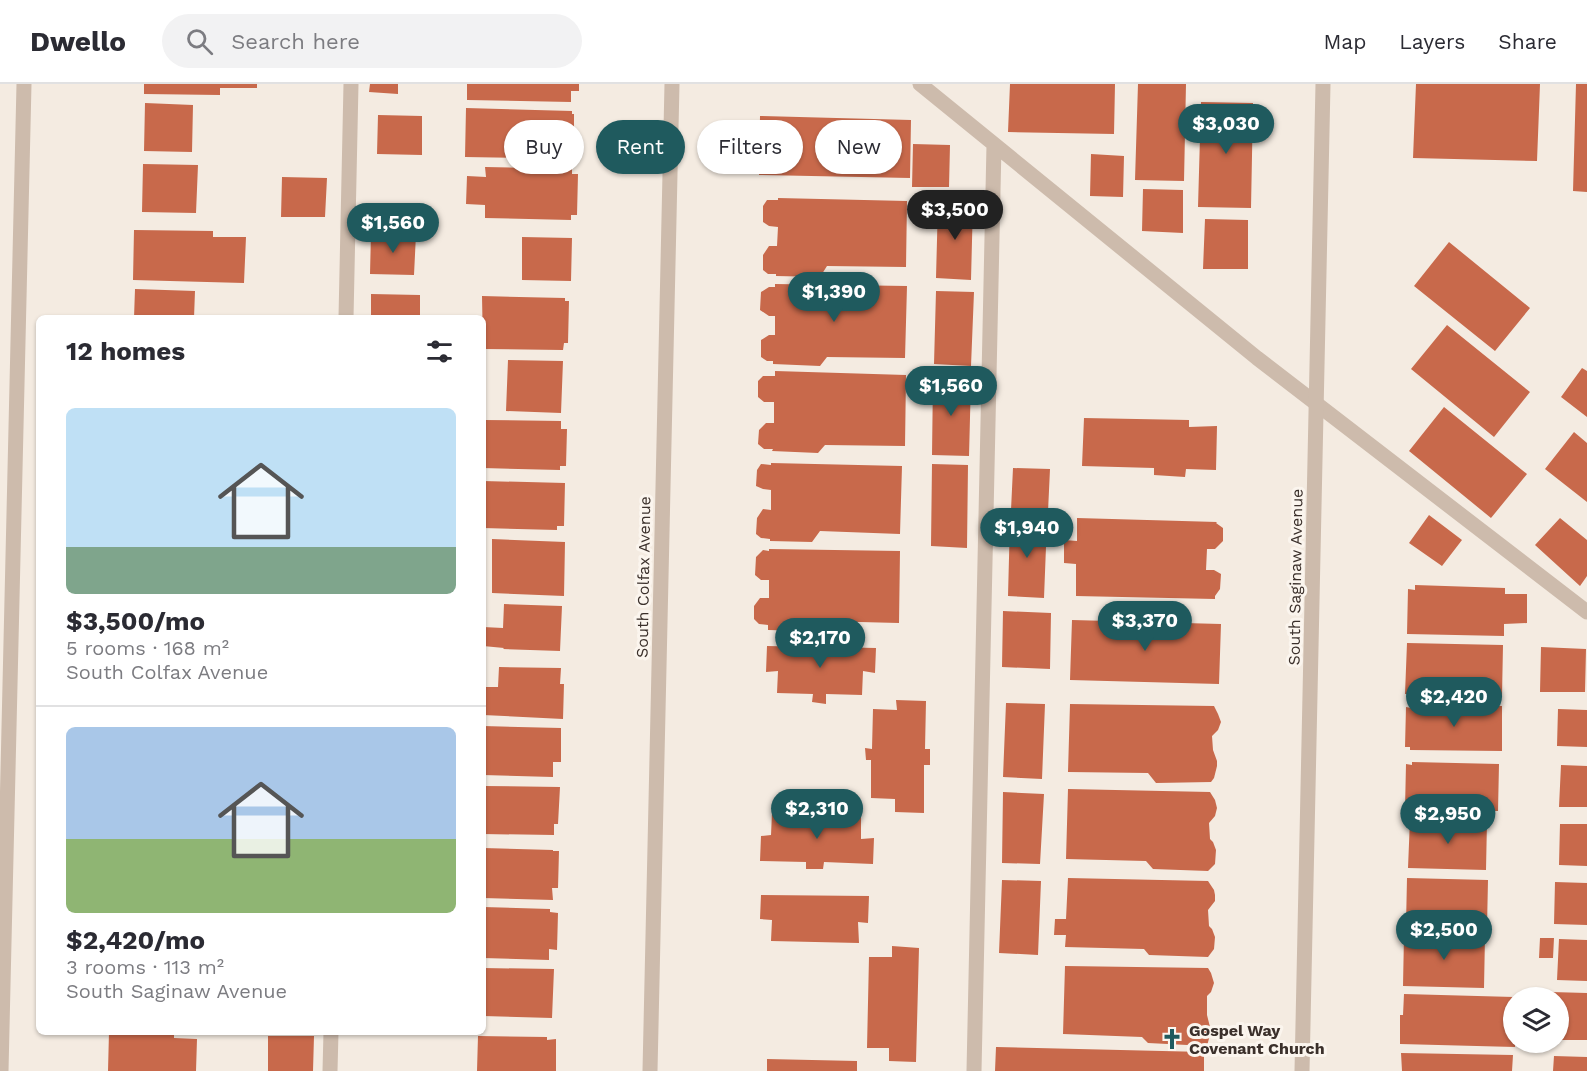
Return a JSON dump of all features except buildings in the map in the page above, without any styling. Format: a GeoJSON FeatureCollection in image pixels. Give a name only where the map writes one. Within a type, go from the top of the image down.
{"type":"FeatureCollection","features":[{"type":"Feature","properties":{"kind":"street"},"geometry":{"type":"LineString","coordinates":[[1,1071],[24,84]]}},
{"type":"Feature","properties":{"kind":"street"},"geometry":{"type":"LineString","coordinates":[[346,315],[351,84]]}},
{"type":"Feature","properties":{"kind":"street","name":"South Colfax Avenue"},"geometry":{"type":"LineString","coordinates":[[650,1071],[672,84]]}},
{"type":"Feature","properties":{"kind":"street"},"geometry":{"type":"LineString","coordinates":[[920,84],[1316,405],[1587,612]]}},
{"type":"Feature","properties":{"kind":"street","name":"South Saginaw Avenue"},"geometry":{"type":"LineString","coordinates":[[1302,1071],[1323,84]]}},
{"type":"Feature","properties":{"kind":"street"},"geometry":{"type":"LineString","coordinates":[[974,1071],[994,145]]}},
{"type":"Feature","properties":{"kind":"street"},"geometry":{"type":"LineString","coordinates":[[330,1071],[331,1035]]}},
{"type":"Feature","properties":{"kind":"place","name":"Gospel Way Covenant Church"},"geometry":{"type":"Point","coordinates":[1172,1039]}}]}
